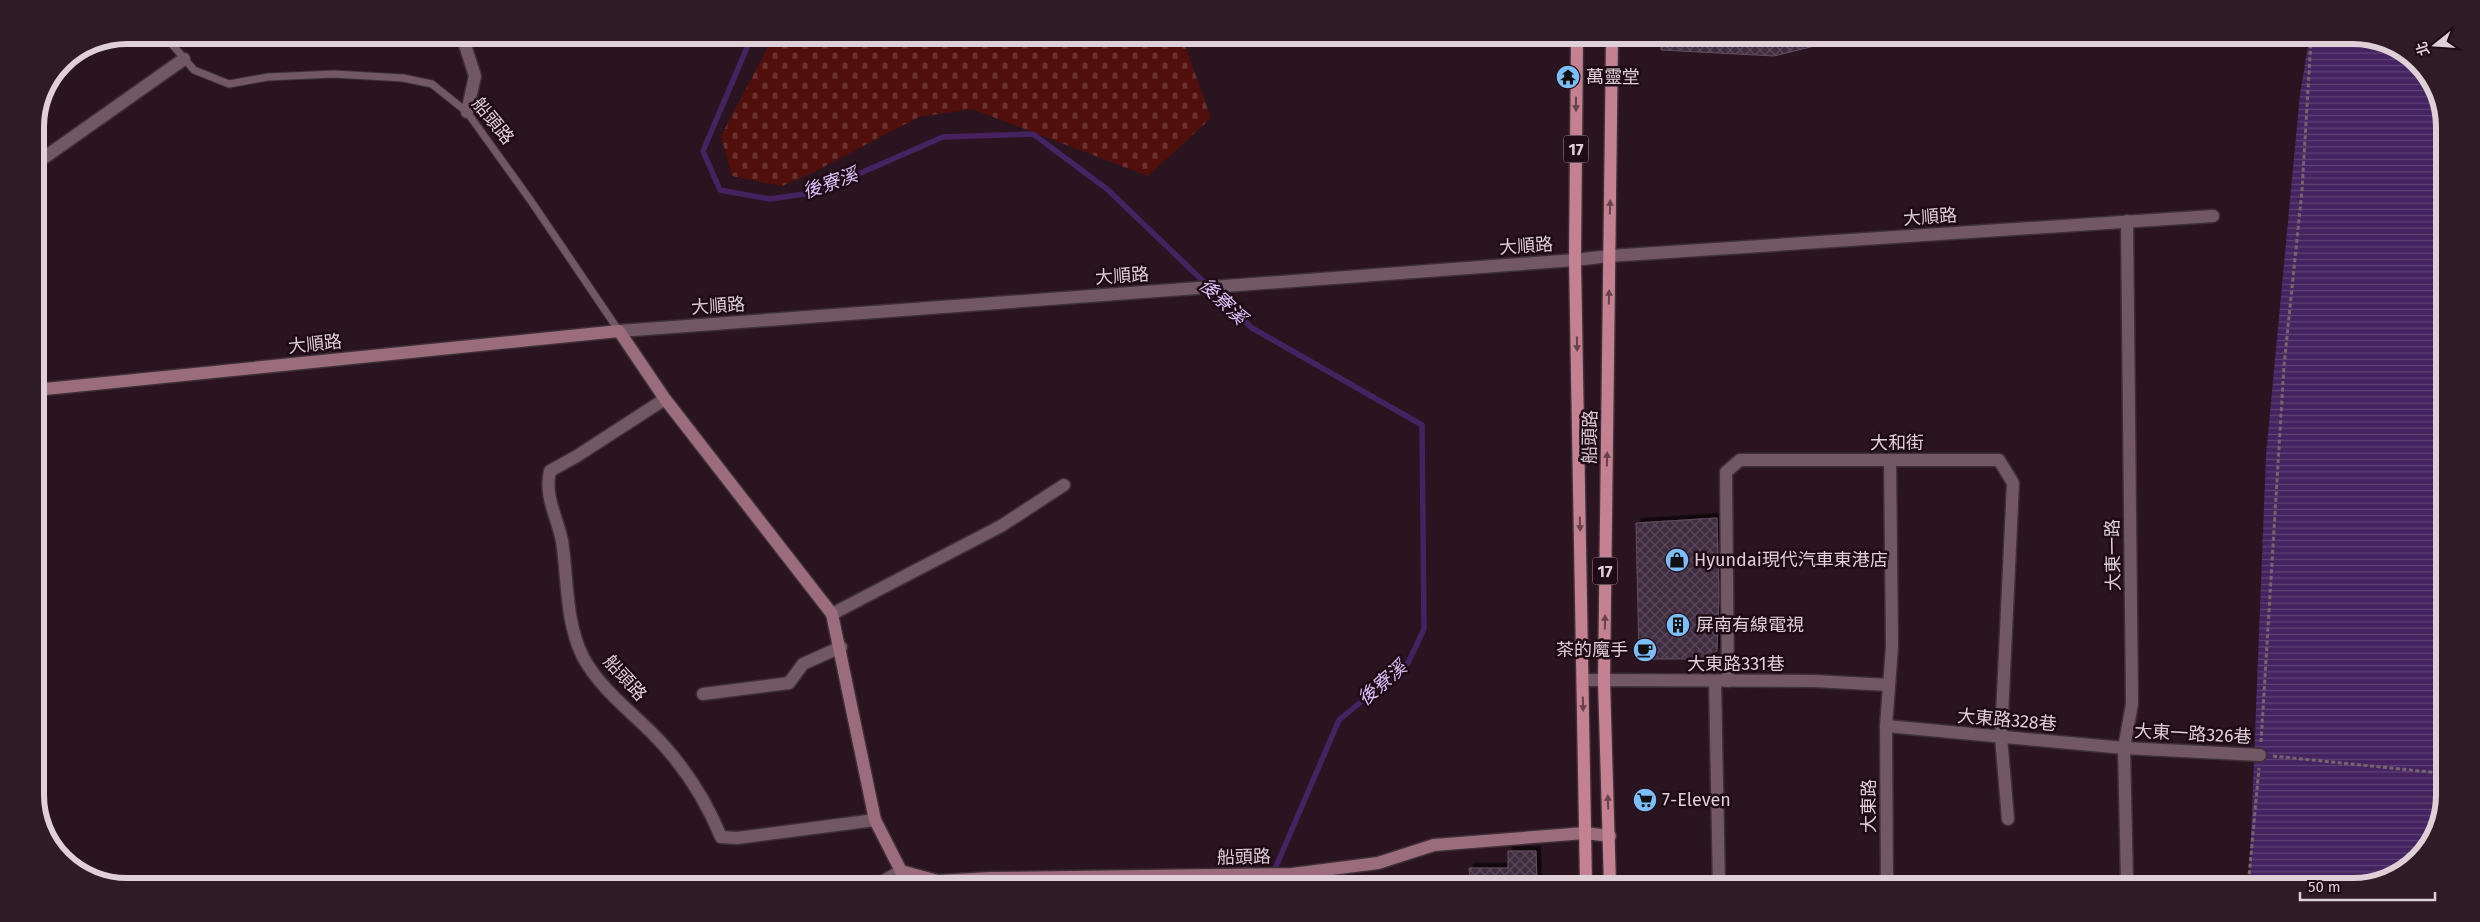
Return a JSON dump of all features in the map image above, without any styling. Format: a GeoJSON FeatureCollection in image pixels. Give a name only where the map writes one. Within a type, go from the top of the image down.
{"type":"FeatureCollection","features":[{"type":"Feature","properties":{"kind":"main road","name":"船頭路"},"geometry":{"type":"LineString","coordinates":[[1577,44],[1575,260],[1586,878]]}},
{"type":"Feature","properties":{"kind":"main road","name":"船頭路"},"geometry":{"type":"LineString","coordinates":[[1610,878],[1604,681],[1612,44]]}},
{"type":"Feature","properties":{"kind":"street"},"geometry":{"type":"LineString","coordinates":[[465,44],[475,76],[466,112]]}},
{"type":"Feature","properties":{"kind":"street"},"geometry":{"type":"LineString","coordinates":[[44,158],[184,59]]}},
{"type":"Feature","properties":{"kind":"street","name":"大順路"},"geometry":{"type":"LineString","coordinates":[[44,389],[619,331],[1609,256],[2213,216]]}},
{"type":"Feature","properties":{"kind":"street","name":"大東一路"},"geometry":{"type":"LineString","coordinates":[[2127,221],[2132,704],[2124,748],[2127,878]]}},
{"type":"Feature","properties":{"kind":"street","name":"船頭路"},"geometry":{"type":"LineString","coordinates":[[619,331],[665,399],[832,614],[841,647],[875,820],[901,871],[927,878]]}},
{"type":"Feature","properties":{"kind":"street","name":"船頭路"},"geometry":{"type":"LineString","coordinates":[[665,399],[577,456],[550,471],[546,485],[562,540],[570,619],[583,656],[602,684],[654,734],[682,767],[710,810],[721,837],[737,838],[875,820]]}},
{"type":"Feature","properties":{"kind":"street","name":"大和街"},"geometry":{"type":"LineString","coordinates":[[1728,681],[1726,472],[1740,460],[1999,460],[2013,483],[2002,737]]}},
{"type":"Feature","properties":{"kind":"street","name":"大東路"},"geometry":{"type":"LineString","coordinates":[[1887,878],[1886,726],[1892,647],[1890,460]]}},
{"type":"Feature","properties":{"kind":"street"},"geometry":{"type":"LineString","coordinates":[[832,614],[1001,526],[1064,485]]}},
{"type":"Feature","properties":{"kind":"street"},"geometry":{"type":"LineString","coordinates":[[703,694],[789,683],[803,664],[841,647]]}},
{"type":"Feature","properties":{"kind":"street","name":"大東路331巷"},"geometry":{"type":"LineString","coordinates":[[1583,680],[1814,681],[1889,685]]}},
{"type":"Feature","properties":{"kind":"street"},"geometry":{"type":"LineString","coordinates":[[1715,681],[1719,878]]}},
{"type":"Feature","properties":{"kind":"street","name":"大東路328巷"},"geometry":{"type":"LineString","coordinates":[[1886,726],[2124,748]]}},
{"type":"Feature","properties":{"kind":"street"},"geometry":{"type":"LineString","coordinates":[[2002,737],[2008,819]]}},
{"type":"Feature","properties":{"kind":"street","name":"大東一路326巷"},"geometry":{"type":"LineString","coordinates":[[2124,748],[2260,755]]}},
{"type":"Feature","properties":{"kind":"street","name":"船頭路"},"geometry":{"type":"LineString","coordinates":[[1119,878],[1292,874],[1378,863],[1434,845],[1585,833],[1610,836]]}},
{"type":"Feature","properties":{"kind":"street"},"geometry":{"type":"LineString","coordinates":[[889,878],[901,871]]}},
{"type":"Feature","properties":{"kind":"lane","name":"船頭路"},"geometry":{"type":"LineString","coordinates":[[172,44],[194,70],[229,84],[268,77],[334,74],[403,78],[432,84],[466,112],[531,201],[619,331]]}},
{"type":"Feature","properties":{"kind":"path"},"geometry":{"type":"LineString","coordinates":[[2249,878],[2260,755],[2284,366],[2302,190],[2312,44]]}},
{"type":"Feature","properties":{"kind":"path"},"geometry":{"type":"LineString","coordinates":[[2260,755],[2436,772]]}},
{"type":"Feature","properties":{"kind":"green space"},"geometry":{"type":"Polygon","coordinates":[[[770,44],[1185,44],[1211,118],[1148,176],[972,109],[919,117],[812,173],[782,186],[732,176],[721,136],[770,44]]]}},
{"type":"Feature","properties":{"kind":"shaded area"},"geometry":{"type":"Polygon","coordinates":[[[2308,44],[2364,44],[2380,48],[2404,61],[2410,66],[2410,70],[2414,70],[2419,76],[2432,100],[2436,122],[2436,795],[2432,822],[2419,846],[2404,861],[2380,874],[2364,878],[2249,878],[2266,455],[2300,94],[2308,44]]]}},
{"type":"Feature","properties":{"kind":"building"},"geometry":{"type":"Polygon","coordinates":[[[1661,44],[1823,44],[1774,56],[1661,50],[1661,44]]]}},
{"type":"Feature","properties":{"kind":"building"},"geometry":{"type":"Polygon","coordinates":[[[1717,518],[1719,596],[1717,651],[1699,659],[1639,659],[1636,523],[1717,518]]]}},
{"type":"Feature","properties":{"kind":"building"},"geometry":{"type":"Polygon","coordinates":[[[1508,851],[1536,851],[1537,878],[1470,878],[1469,868],[1508,868],[1508,851]]]}},
{"type":"Feature","properties":{"kind":"waterway","name":"後寮溪"},"geometry":{"type":"LineString","coordinates":[[749,44],[703,151],[720,190],[770,199],[817,192],[943,137],[1033,134],[1107,189],[1252,328],[1422,425],[1424,629],[1408,663],[1339,720],[1271,878]]}},
{"type":"Feature","properties":{"kind":"place","name":"萬靈堂"},"geometry":{"type":"Point","coordinates":[1568,77]}},
{"type":"Feature","properties":{"kind":"place","name":"Hyundai現代汽車東港店"},"geometry":{"type":"Point","coordinates":[1677,560]}},
{"type":"Feature","properties":{"kind":"place","name":"屏南有線電視"},"geometry":{"type":"Point","coordinates":[1678,625]}},
{"type":"Feature","properties":{"kind":"place","name":"茶的魔手"},"geometry":{"type":"Point","coordinates":[1645,650]}},
{"type":"Feature","properties":{"kind":"place","name":"7-Eleven"},"geometry":{"type":"Point","coordinates":[1645,800]}}]}
